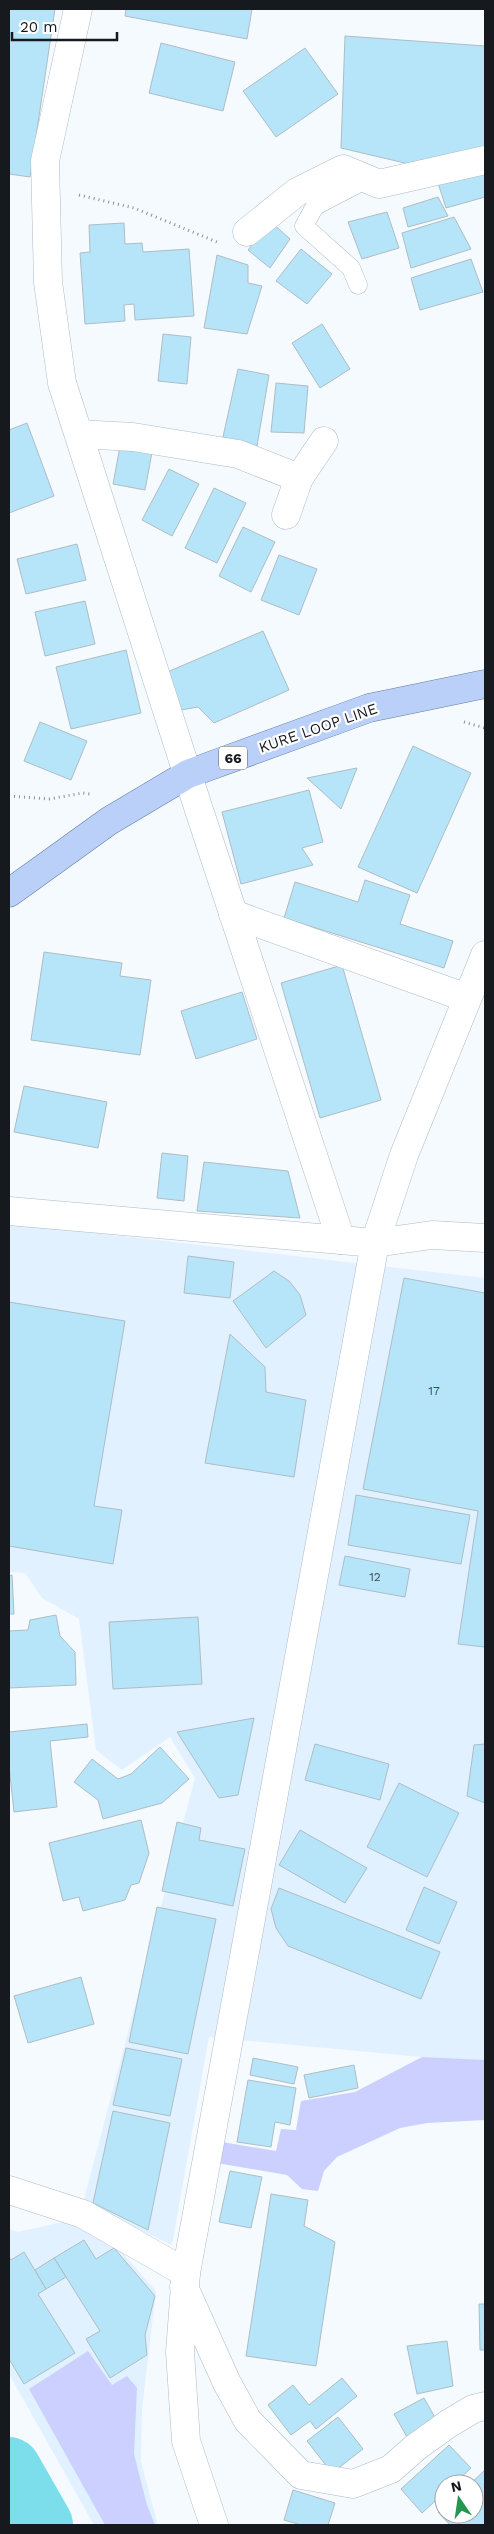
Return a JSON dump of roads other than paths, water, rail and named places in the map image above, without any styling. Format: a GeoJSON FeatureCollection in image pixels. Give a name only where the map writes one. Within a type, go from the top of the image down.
{"type":"FeatureCollection","features":[{"type":"Feature","properties":{"kind":"main road","name":"KURE LOOP LINE"},"geometry":{"type":"LineString","coordinates":[[9,892],[109,821],[188,774],[369,708],[485,684]]}},
{"type":"Feature","properties":{"kind":"street"},"geometry":{"type":"LineString","coordinates":[[78,9],[45,161],[49,291],[62,383],[233,914],[341,1240]]}},
{"type":"Feature","properties":{"kind":"street"},"geometry":{"type":"LineString","coordinates":[[247,232],[297,192],[343,169],[379,184],[485,160]]}},
{"type":"Feature","properties":{"kind":"street"},"geometry":{"type":"LineString","coordinates":[[79,434],[133,437],[238,454],[298,478]]}},
{"type":"Feature","properties":{"kind":"street"},"geometry":{"type":"LineString","coordinates":[[286,515],[298,478],[324,441]]}},
{"type":"Feature","properties":{"kind":"street"},"geometry":{"type":"LineString","coordinates":[[233,914],[467,998]]}},
{"type":"Feature","properties":{"kind":"street"},"geometry":{"type":"LineString","coordinates":[[214,2525],[186,2441],[180,2352],[185,2280],[376,1243],[404,1154],[485,955]]}},
{"type":"Feature","properties":{"kind":"street"},"geometry":{"type":"LineString","coordinates":[[9,1211],[376,1243],[432,1235],[485,1238]]}},
{"type":"Feature","properties":{"kind":"street"},"geometry":{"type":"LineString","coordinates":[[9,2190],[82,2214],[185,2280],[227,2383],[248,2421],[301,2475],[353,2484],[391,2469],[416,2447],[448,2424],[473,2409],[485,2406]]}},
{"type":"Feature","properties":{"kind":"lane"},"geometry":{"type":"LineString","coordinates":[[358,285],[351,268],[304,226],[315,206],[367,179]]}},
{"type":"Feature","properties":{"kind":"waterway"},"geometry":{"type":"LineString","coordinates":[[9,2469],[41,2525]]}}]}
